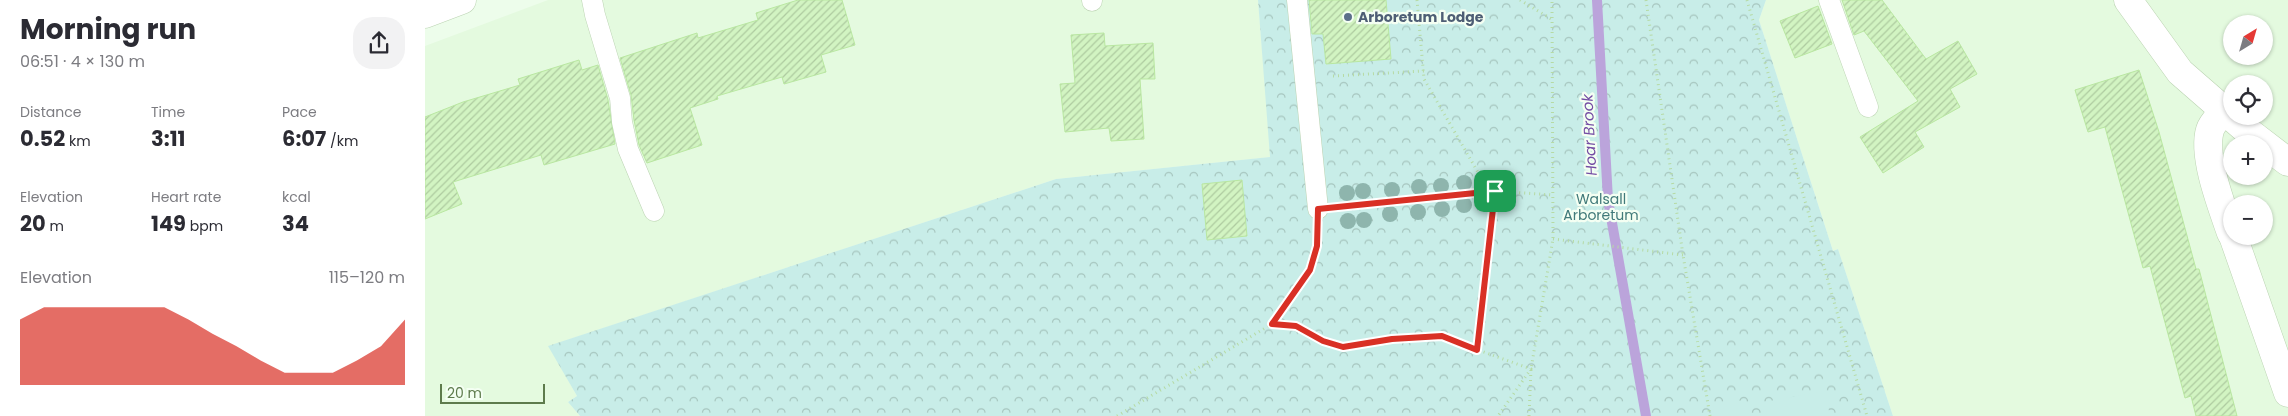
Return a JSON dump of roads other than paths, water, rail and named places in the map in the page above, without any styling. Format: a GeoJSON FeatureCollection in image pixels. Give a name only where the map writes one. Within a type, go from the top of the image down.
{"type":"FeatureCollection","features":[{"type":"Feature","properties":{"kind":"street"},"geometry":{"type":"LineString","coordinates":[[425,14],[462,0]]}},
{"type":"Feature","properties":{"kind":"street"},"geometry":{"type":"LineString","coordinates":[[2128,0],[2180,72],[2223,110]]}},
{"type":"Feature","properties":{"kind":"street"},"geometry":{"type":"LineString","coordinates":[[2223,112],[2211,128],[2209,140],[2215,186],[2223,210]]}},
{"type":"Feature","properties":{"kind":"street"},"geometry":{"type":"LineString","coordinates":[[2241,125],[2288,162]]}},
{"type":"Feature","properties":{"kind":"street"},"geometry":{"type":"LineString","coordinates":[[2236,245],[2288,392]]}},
{"type":"Feature","properties":{"kind":"lane"},"geometry":{"type":"LineString","coordinates":[[592,0],[620,98],[622,122],[628,149],[654,212]]}},
{"type":"Feature","properties":{"kind":"lane"},"geometry":{"type":"LineString","coordinates":[[1297,0],[1318,209]]}},
{"type":"Feature","properties":{"kind":"lane"},"geometry":{"type":"LineString","coordinates":[[1829,0],[1869,107]]}},
{"type":"Feature","properties":{"kind":"waterway","name":"Hoar Brook"},"geometry":{"type":"LineString","coordinates":[[1597,0],[1608,200],[1646,416]]}},
{"type":"Feature","properties":{"kind":"place","name":"Arboretum Lodge"},"geometry":{"type":"Point","coordinates":[1348,17]}},
{"type":"Feature","properties":{"kind":"park label","name":"Walsall Arboretum"},"geometry":{"type":"Point","coordinates":[1601,207]}}]}
